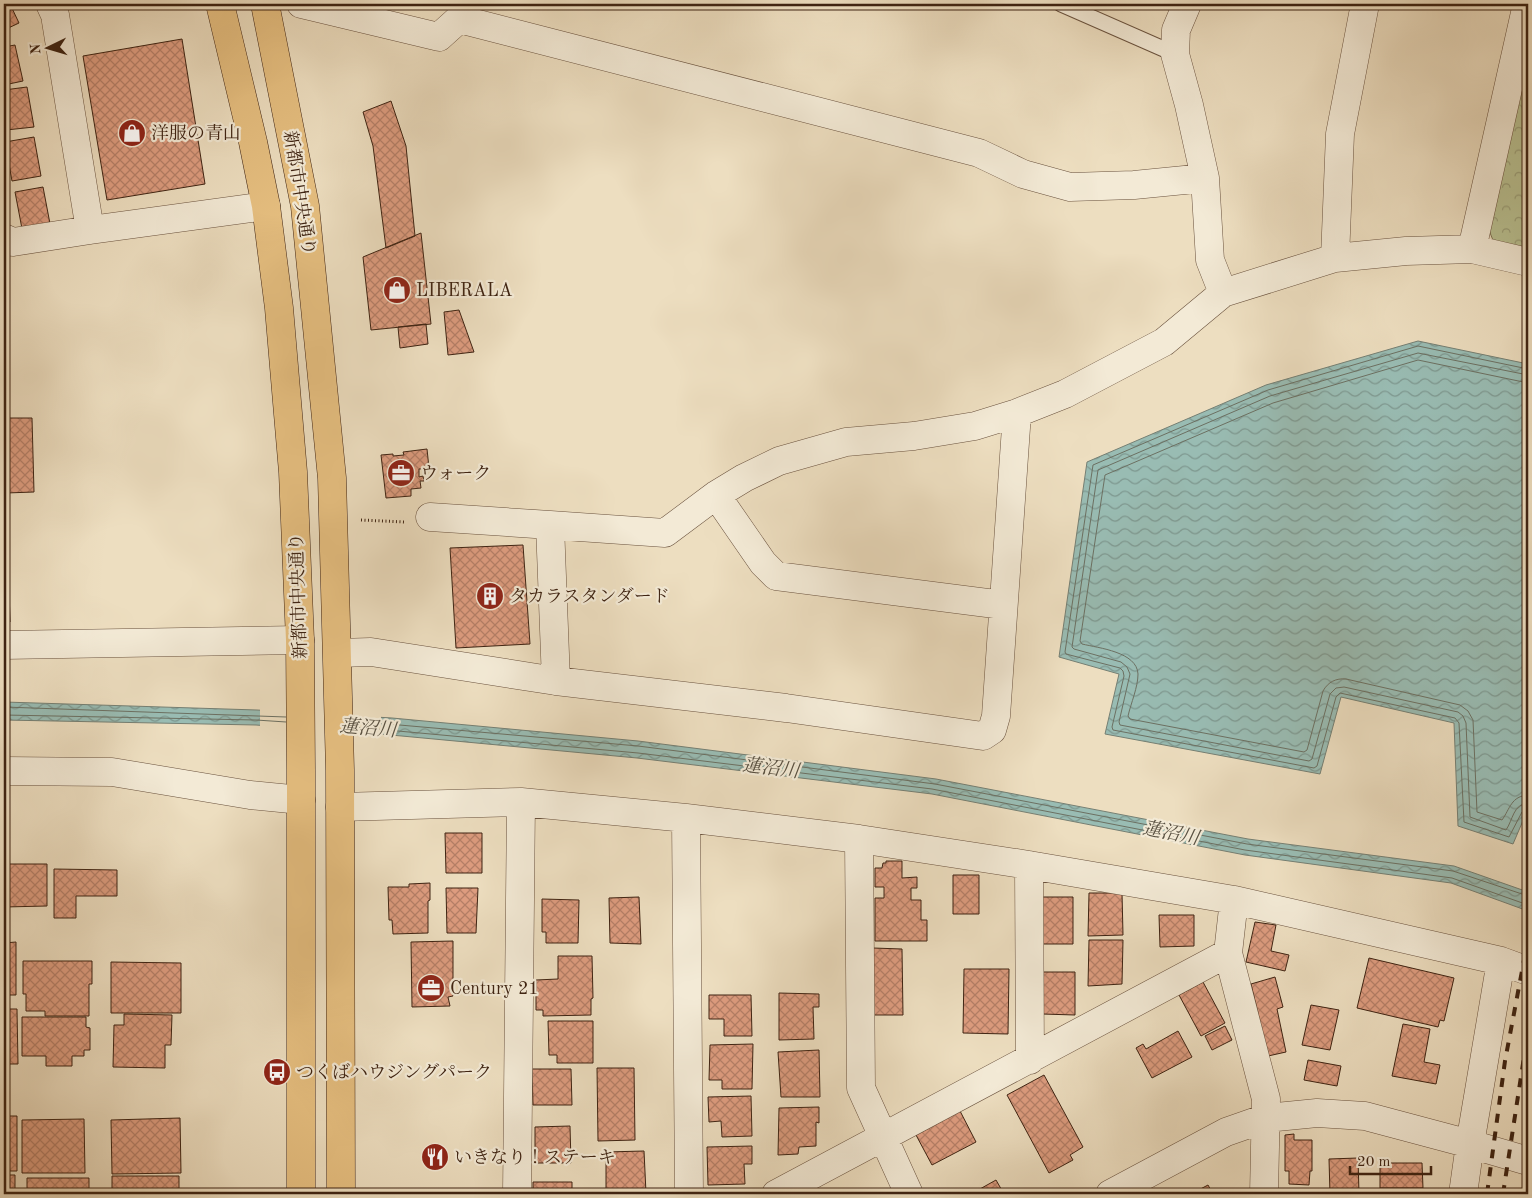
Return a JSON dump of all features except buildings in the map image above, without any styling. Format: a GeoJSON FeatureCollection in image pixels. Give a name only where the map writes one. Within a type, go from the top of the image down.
{"type":"FeatureCollection","features":[{"type":"Feature","properties":{"kind":"main road","name":"新都市中央通り"},"geometry":{"type":"LineString","coordinates":[[220,4],[253,142],[266,206],[279,308],[294,472],[302,770],[301,1194]]}},
{"type":"Feature","properties":{"kind":"main road","name":"新都市中央通り"},"geometry":{"type":"LineString","coordinates":[[265,4],[305,206],[332,478],[339,684],[341,1194]]}},
{"type":"Feature","properties":{"kind":"street"},"geometry":{"type":"LineString","coordinates":[[50,4],[55,16],[90,230]]}},
{"type":"Feature","properties":{"kind":"street"},"geometry":{"type":"LineString","coordinates":[[301,4],[439,37],[463,12],[979,153],[1023,174],[1070,187],[1134,185],[1205,178]]}},
{"type":"Feature","properties":{"kind":"street"},"geometry":{"type":"LineString","coordinates":[[1187,4],[1176,30],[1175,54],[1205,178],[1210,260],[1223,293]]}},
{"type":"Feature","properties":{"kind":"street"},"geometry":{"type":"LineString","coordinates":[[1335,258],[1338,221],[1340,134],[1365,4]]}},
{"type":"Feature","properties":{"kind":"street"},"geometry":{"type":"LineString","coordinates":[[1472,249],[1527,4]]}},
{"type":"Feature","properties":{"kind":"street"},"geometry":{"type":"LineString","coordinates":[[4,238],[13,242],[266,206]]}},
{"type":"Feature","properties":{"kind":"street"},"geometry":{"type":"LineString","coordinates":[[430,517],[665,533],[716,495],[744,478],[779,461],[846,442],[914,436],[975,426],[1017,413],[1065,394],[1164,342],[1223,293],[1335,258],[1406,250],[1472,249],[1528,262]]}},
{"type":"Feature","properties":{"kind":"street"},"geometry":{"type":"LineString","coordinates":[[338,653],[371,652],[556,681],[786,708],[983,736],[992,730],[996,716],[1017,413]]}},
{"type":"Feature","properties":{"kind":"street"},"geometry":{"type":"LineString","coordinates":[[716,495],[763,563],[776,576],[1003,605]]}},
{"type":"Feature","properties":{"kind":"street"},"geometry":{"type":"LineString","coordinates":[[550,525],[556,681]]}},
{"type":"Feature","properties":{"kind":"street"},"geometry":{"type":"LineString","coordinates":[[4,645],[300,640]]}},
{"type":"Feature","properties":{"kind":"street"},"geometry":{"type":"LineString","coordinates":[[4,772],[112,772],[250,795],[302,800]]}},
{"type":"Feature","properties":{"kind":"street"},"geometry":{"type":"LineString","coordinates":[[340,807],[521,802],[686,818],[859,840],[1029,865],[1234,900],[1501,961],[1528,970]]}},
{"type":"Feature","properties":{"kind":"street"},"geometry":{"type":"LineString","coordinates":[[517,1194],[521,802]]}},
{"type":"Feature","properties":{"kind":"street"},"geometry":{"type":"LineString","coordinates":[[686,818],[689,1194]]}},
{"type":"Feature","properties":{"kind":"street"},"geometry":{"type":"LineString","coordinates":[[859,840],[861,1088],[909,1194]]}},
{"type":"Feature","properties":{"kind":"street"},"geometry":{"type":"LineString","coordinates":[[1029,865],[1030,1060]]}},
{"type":"Feature","properties":{"kind":"street"},"geometry":{"type":"LineString","coordinates":[[1234,900],[1228,953],[1266,1099],[1264,1194]]}},
{"type":"Feature","properties":{"kind":"street"},"geometry":{"type":"LineString","coordinates":[[776,1194],[1228,953]]}},
{"type":"Feature","properties":{"kind":"street"},"geometry":{"type":"LineString","coordinates":[[1463,1194],[1501,961]]}},
{"type":"Feature","properties":{"kind":"street"},"geometry":{"type":"LineString","coordinates":[[1110,1194],[1226,1132],[1266,1118],[1317,1113],[1365,1116],[1528,1161]]}},
{"type":"Feature","properties":{"kind":"lane"},"geometry":{"type":"LineString","coordinates":[[1061,4],[1175,54]]}},
{"type":"Feature","properties":{"kind":"path"},"geometry":{"type":"LineString","coordinates":[[357,520],[414,522],[430,517]]}},
{"type":"Feature","properties":{"kind":"green space"},"geometry":{"type":"Polygon","coordinates":[[[1528,49],[1528,253],[1495,245],[1486,223],[1528,49]]]}},
{"type":"Feature","properties":{"kind":"water"},"geometry":{"type":"Polygon","coordinates":[[[1418,341],[1528,364],[1528,809],[1513,844],[1458,826],[1454,723],[1341,697],[1320,774],[1105,734],[1119,674],[1059,657],[1087,462],[1266,385],[1418,341]]]}},
{"type":"Feature","properties":{"kind":"water","name":"蓮沼川"},"geometry":{"type":"Polygon","coordinates":[[[4,702],[257,710],[392,718],[638,741],[936,779],[1248,839],[1454,866],[1528,892],[1528,911],[1451,883],[1245,855],[932,794],[637,758],[391,735],[256,725],[4,720],[4,702]]]}},
{"type":"Feature","properties":{"kind":"pier"},"geometry":{"type":"Polygon","coordinates":[[[260,707],[381,715],[381,737],[260,728],[260,707]]]}},
{"type":"Feature","properties":{"kind":"railway"},"geometry":{"type":"LineString","coordinates":[[1487,1194],[1505,1061],[1528,939]]}},
{"type":"Feature","properties":{"kind":"railway"},"geometry":{"type":"LineString","coordinates":[[1503,1194],[1528,1031]]}},
{"type":"Feature","properties":{"kind":"place","name":"洋服の青山"},"geometry":{"type":"Point","coordinates":[132,133]}},
{"type":"Feature","properties":{"kind":"place","name":"LIBERALA"},"geometry":{"type":"Point","coordinates":[397,290]}},
{"type":"Feature","properties":{"kind":"place","name":"ウォーク"},"geometry":{"type":"Point","coordinates":[401,473]}},
{"type":"Feature","properties":{"kind":"place","name":"タカラスタンダード"},"geometry":{"type":"Point","coordinates":[490,596]}},
{"type":"Feature","properties":{"kind":"place","name":"Century 21"},"geometry":{"type":"Point","coordinates":[431,988]}},
{"type":"Feature","properties":{"kind":"place","name":"つくばハウジングパーク"},"geometry":{"type":"Point","coordinates":[277,1072]}},
{"type":"Feature","properties":{"kind":"place","name":"いきなり！ステーキ"},"geometry":{"type":"Point","coordinates":[435,1157]}}]}
